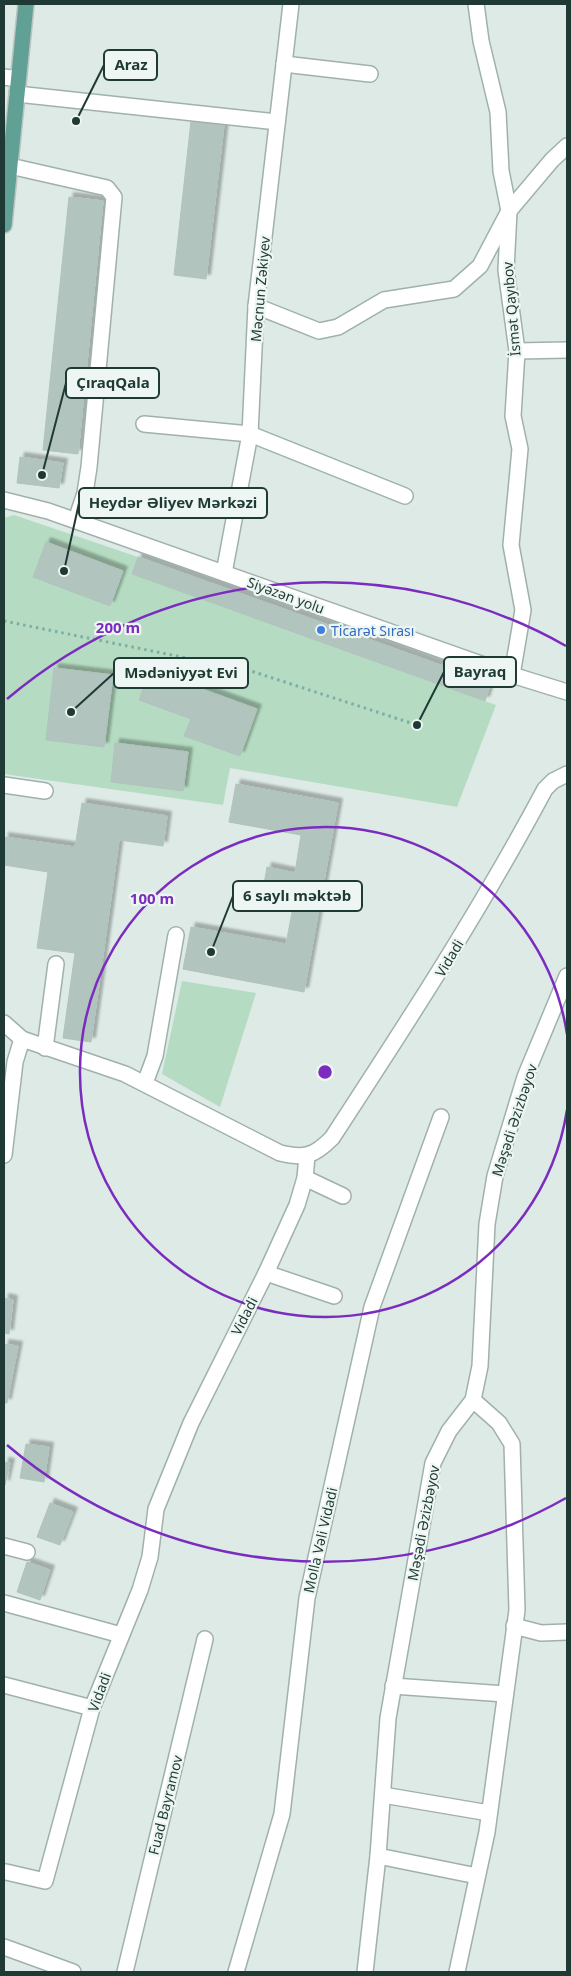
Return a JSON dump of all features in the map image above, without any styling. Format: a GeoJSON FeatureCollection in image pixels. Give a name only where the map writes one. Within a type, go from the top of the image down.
{"type":"FeatureCollection","features":[{"type":"Feature","properties":{"kind":"main road"},"geometry":{"type":"LineString","coordinates":[[4,225],[10,166],[13,83],[26,4]]}},
{"type":"Feature","properties":{"kind":"street","name":"Məcnun Zəkiyev"},"geometry":{"type":"LineString","coordinates":[[224,573],[250,434],[256,306],[291,4]]}},
{"type":"Feature","properties":{"kind":"street","name":"İsmət Qayıbov"},"geometry":{"type":"LineString","coordinates":[[476,4],[481,42],[498,112],[501,171],[508,212],[506,270],[517,351],[513,416],[520,449],[510,545],[523,610],[512,675]]}},
{"type":"Feature","properties":{"kind":"street"},"geometry":{"type":"LineString","coordinates":[[284,64],[370,74]]}},
{"type":"Feature","properties":{"kind":"street"},"geometry":{"type":"LineString","coordinates":[[13,83],[277,122]]}},
{"type":"Feature","properties":{"kind":"street"},"geometry":{"type":"LineString","coordinates":[[256,306],[318,331],[338,327],[384,300],[454,289],[480,266],[508,212],[552,160],[567,146]]}},
{"type":"Feature","properties":{"kind":"street"},"geometry":{"type":"LineString","coordinates":[[10,166],[107,188],[114,197],[89,467],[85,493],[76,520]]}},
{"type":"Feature","properties":{"kind":"street"},"geometry":{"type":"LineString","coordinates":[[517,351],[567,350]]}},
{"type":"Feature","properties":{"kind":"street"},"geometry":{"type":"LineString","coordinates":[[144,424],[250,434],[405,496]]}},
{"type":"Feature","properties":{"kind":"street","name":"Siyəzən yolu"},"geometry":{"type":"LineString","coordinates":[[4,500],[76,520],[512,675],[567,692]]}},
{"type":"Feature","properties":{"kind":"street","name":"Vidadi"},"geometry":{"type":"LineString","coordinates":[[6,1872],[45,1881],[92,1708],[140,1590],[150,1557],[156,1509],[191,1423],[266,1273],[297,1205],[306,1178],[307,1156],[319,1151],[332,1138],[437,977],[502,870],[545,789],[553,781],[567,774]]}},
{"type":"Feature","properties":{"kind":"street"},"geometry":{"type":"LineString","coordinates":[[4,785],[45,791]]}},
{"type":"Feature","properties":{"kind":"street"},"geometry":{"type":"LineString","coordinates":[[145,1083],[155,1056],[176,935]]}},
{"type":"Feature","properties":{"kind":"street"},"geometry":{"type":"LineString","coordinates":[[45,1048],[56,964]]}},
{"type":"Feature","properties":{"kind":"street","name":"Məşədi Əzizbəyov"},"geometry":{"type":"LineString","coordinates":[[365,1972],[378,1856],[388,1718],[434,1463],[449,1431],[473,1400],[480,1366],[487,1224],[495,1176],[525,1078],[567,976]]}},
{"type":"Feature","properties":{"kind":"street"},"geometry":{"type":"LineString","coordinates":[[4,1022],[22,1039],[125,1074],[280,1154],[295,1157],[307,1156]]}},
{"type":"Feature","properties":{"kind":"street"},"geometry":{"type":"LineString","coordinates":[[4,1156],[15,1062],[22,1039]]}},
{"type":"Feature","properties":{"kind":"street","name":"Molla Vəli Vidadi"},"geometry":{"type":"LineString","coordinates":[[236,1972],[282,1814],[307,1598],[372,1308],[441,1117]]}},
{"type":"Feature","properties":{"kind":"street"},"geometry":{"type":"LineString","coordinates":[[306,1178],[343,1196]]}},
{"type":"Feature","properties":{"kind":"street"},"geometry":{"type":"LineString","coordinates":[[266,1273],[334,1296]]}},
{"type":"Feature","properties":{"kind":"street"},"geometry":{"type":"LineString","coordinates":[[457,1972],[489,1813],[517,1610],[512,1444],[499,1423],[473,1400]]}},
{"type":"Feature","properties":{"kind":"street"},"geometry":{"type":"LineString","coordinates":[[4,1546],[27,1552]]}},
{"type":"Feature","properties":{"kind":"street"},"geometry":{"type":"LineString","coordinates":[[4,1603],[121,1635]]}},
{"type":"Feature","properties":{"kind":"street"},"geometry":{"type":"LineString","coordinates":[[514,1626],[541,1633],[567,1632]]}},
{"type":"Feature","properties":{"kind":"street","name":"Fuad Bayramov"},"geometry":{"type":"LineString","coordinates":[[125,1972],[205,1639]]}},
{"type":"Feature","properties":{"kind":"street"},"geometry":{"type":"LineString","coordinates":[[4,1685],[92,1708]]}},
{"type":"Feature","properties":{"kind":"street"},"geometry":{"type":"LineString","coordinates":[[393,1686],[505,1694]]}},
{"type":"Feature","properties":{"kind":"street"},"geometry":{"type":"LineString","coordinates":[[383,1795],[489,1813]]}},
{"type":"Feature","properties":{"kind":"street"},"geometry":{"type":"LineString","coordinates":[[378,1856],[477,1876]]}},
{"type":"Feature","properties":{"kind":"street"},"geometry":{"type":"LineString","coordinates":[[4,1947],[74,1972]]}},
{"type":"Feature","properties":{"kind":"path"},"geometry":{"type":"LineString","coordinates":[[4,622],[251,671],[418,725]]}},
{"type":"Feature","properties":{"kind":"green space"},"geometry":{"type":"Polygon","coordinates":[[[14,515],[138,557],[132,574],[496,705],[457,807],[230,768],[223,805],[4,774],[4,518],[14,515]]]}},
{"type":"Feature","properties":{"kind":"green space"},"geometry":{"type":"Polygon","coordinates":[[[182,981],[256,993],[220,1107],[162,1074],[182,981]]]}},
{"type":"Feature","properties":{"kind":"building"},"geometry":{"type":"Polygon","coordinates":[[[191,121],[224,125],[206,279],[174,275],[191,121]]]}},
{"type":"Feature","properties":{"kind":"building"},"geometry":{"type":"Polygon","coordinates":[[[69,197],[103,201],[78,454],[43,450],[69,197]]]}},
{"type":"Feature","properties":{"kind":"building"},"geometry":{"type":"Polygon","coordinates":[[[20,457],[63,463],[59,488],[17,483],[20,457]]]}},
{"type":"Feature","properties":{"kind":"building"},"geometry":{"type":"Polygon","coordinates":[[[46,542],[123,571],[110,606],[33,577],[46,542]]]}},
{"type":"Feature","properties":{"kind":"building"},"geometry":{"type":"Polygon","coordinates":[[[138,557],[491,683],[485,701],[132,574],[138,557]]]}},
{"type":"Feature","properties":{"kind":"building"},"geometry":{"type":"Polygon","coordinates":[[[54,668],[113,675],[104,747],[46,740],[54,668]]]}},
{"type":"Feature","properties":{"kind":"building"},"geometry":{"type":"Polygon","coordinates":[[[150,670],[257,709],[240,756],[184,736],[191,719],[139,700],[150,670]]]}},
{"type":"Feature","properties":{"kind":"building"},"geometry":{"type":"Polygon","coordinates":[[[115,743],[188,752],[183,791],[111,782],[115,743]]]}},
{"type":"Feature","properties":{"kind":"building"},"geometry":{"type":"Polygon","coordinates":[[[236,784],[338,803],[304,992],[183,969],[191,927],[286,944],[293,907],[261,901],[267,867],[295,873],[301,835],[229,822],[236,784]]]}},
{"type":"Feature","properties":{"kind":"building"},"geometry":{"type":"Polygon","coordinates":[[[82,803],[167,816],[163,846],[119,840],[91,1042],[63,1038],[75,953],[37,948],[48,872],[4,865],[4,837],[75,847],[82,803]]]}},
{"type":"Feature","properties":{"kind":"building"},"geometry":{"type":"Polygon","coordinates":[[[4,1298],[13,1300],[9,1334],[4,1333],[4,1298]]]}},
{"type":"Feature","properties":{"kind":"building"},"geometry":{"type":"Polygon","coordinates":[[[4,1344],[18,1346],[7,1403],[4,1403],[4,1344]]]}},
{"type":"Feature","properties":{"kind":"building"},"geometry":{"type":"Polygon","coordinates":[[[26,1444],[49,1447],[44,1482],[20,1478],[26,1444]]]}},
{"type":"Feature","properties":{"kind":"building"},"geometry":{"type":"Polygon","coordinates":[[[4,1462],[10,1463],[5,1485],[4,1484],[4,1462]]]}},
{"type":"Feature","properties":{"kind":"building"},"geometry":{"type":"Polygon","coordinates":[[[50,1503],[73,1512],[60,1545],[37,1537],[50,1503]]]}},
{"type":"Feature","properties":{"kind":"building"},"geometry":{"type":"Polygon","coordinates":[[[27,1562],[50,1570],[40,1600],[17,1592],[27,1562]]]}},
{"type":"Feature","properties":{"kind":"place","name":"Araz"},"geometry":{"type":"Point","coordinates":[76,121]}},
{"type":"Feature","properties":{"kind":"place","name":"ÇıraqQala"},"geometry":{"type":"Point","coordinates":[42,475]}},
{"type":"Feature","properties":{"kind":"place","name":"Heydər Əliyev Mərkəzi"},"geometry":{"type":"Point","coordinates":[64,571]}},
{"type":"Feature","properties":{"kind":"place","name":"Ticarət Sırası"},"geometry":{"type":"Point","coordinates":[321,630]}},
{"type":"Feature","properties":{"kind":"place","name":"Mədəniyyət Evi"},"geometry":{"type":"Point","coordinates":[71,712]}},
{"type":"Feature","properties":{"kind":"place","name":"Bayraq"},"geometry":{"type":"Point","coordinates":[417,725]}},
{"type":"Feature","properties":{"kind":"place","name":"6 saylı məktəb"},"geometry":{"type":"Point","coordinates":[211,952]}}]}
